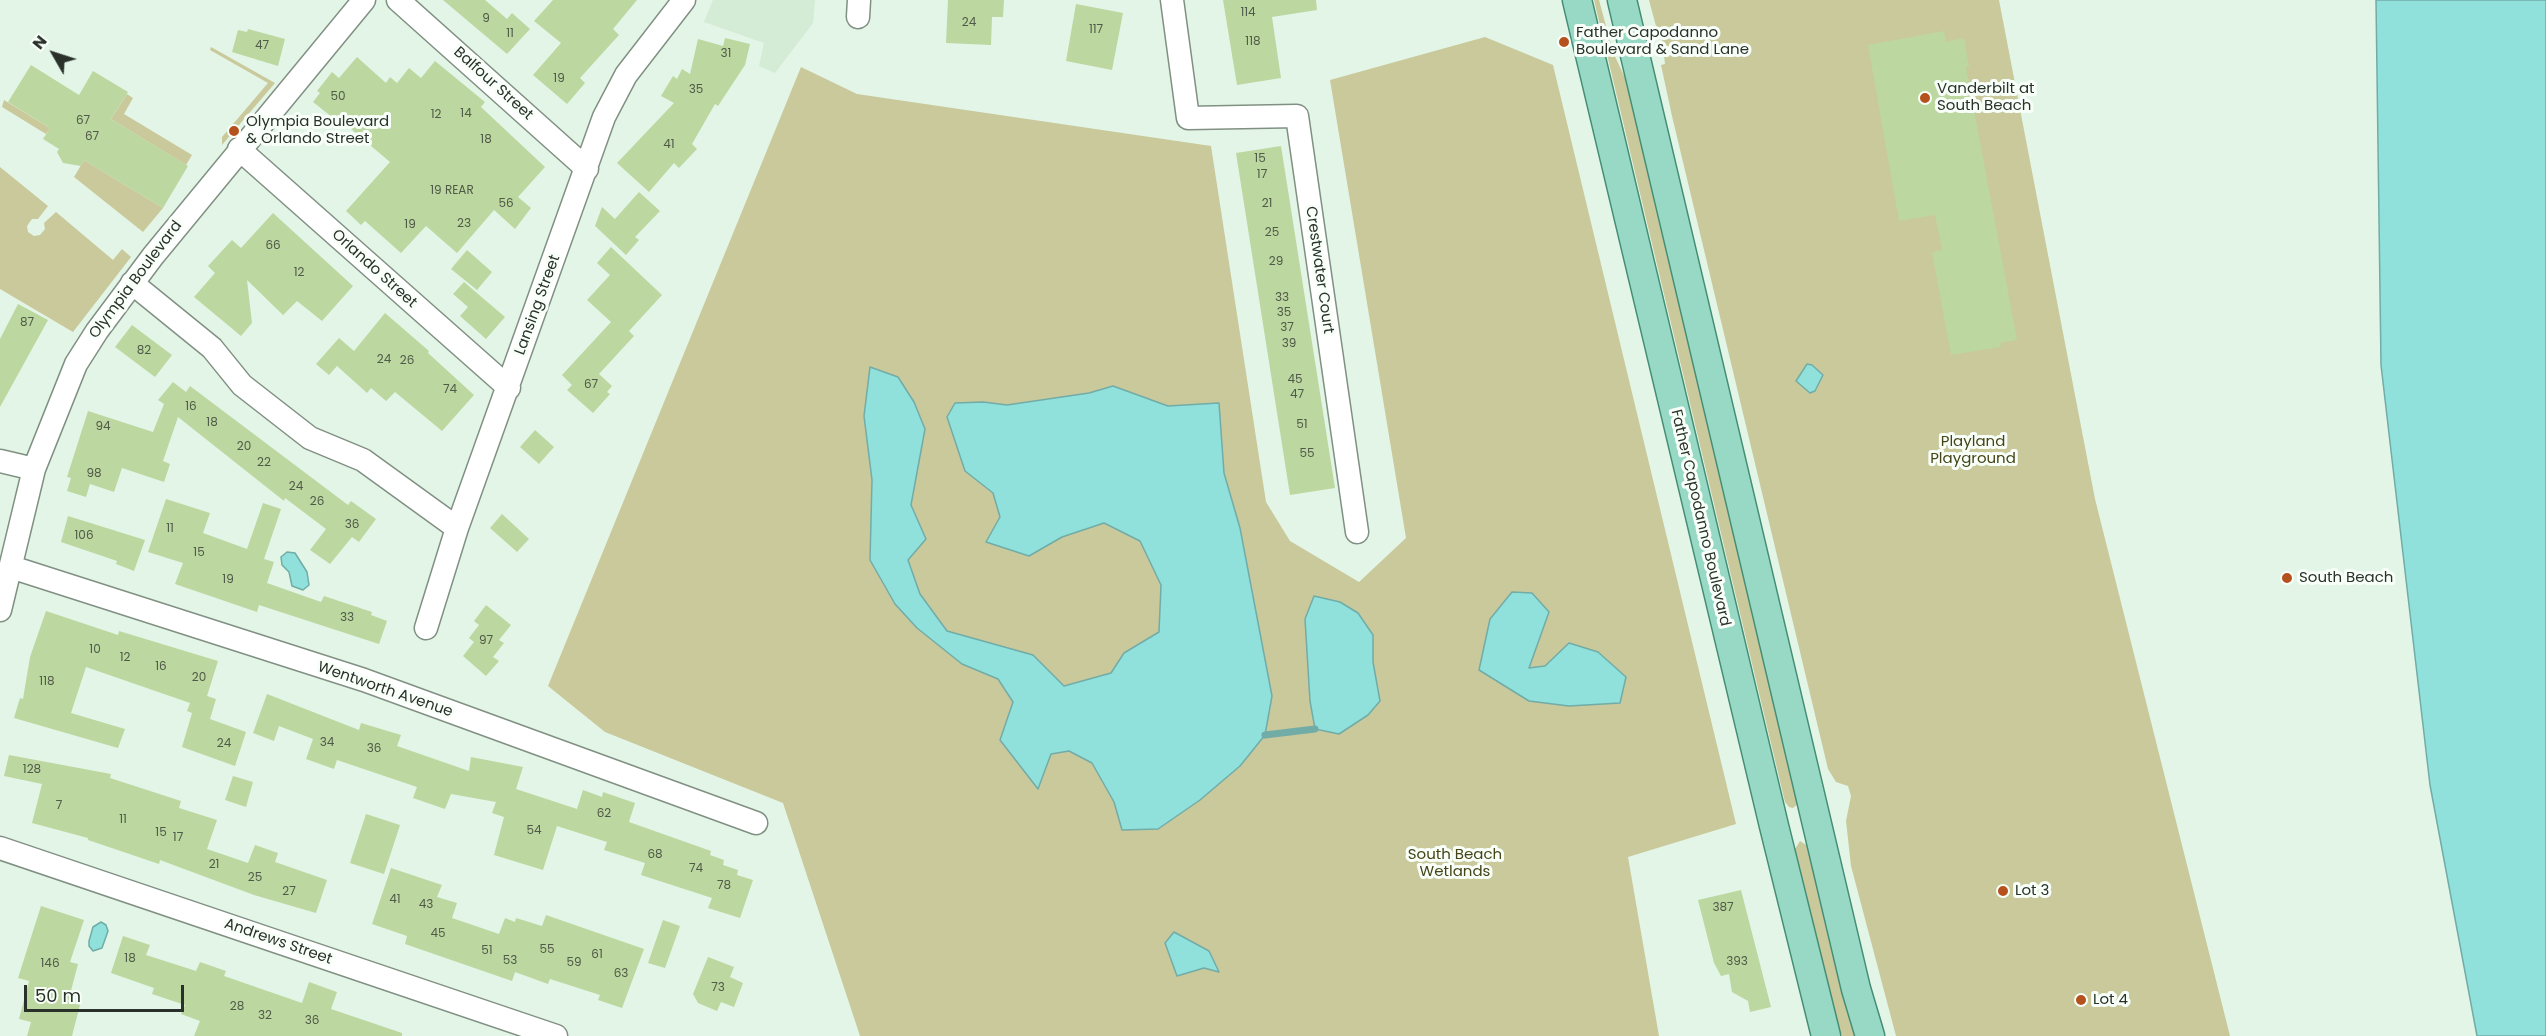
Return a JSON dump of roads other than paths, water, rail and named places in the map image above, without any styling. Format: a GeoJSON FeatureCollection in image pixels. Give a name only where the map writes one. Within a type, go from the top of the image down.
{"type":"FeatureCollection","features":[{"type":"Feature","properties":{"kind":"main road","name":"Father Capodanno Boulevard"},"geometry":{"type":"LineString","coordinates":[[1577,0],[1776,837],[1826,1036]]}},
{"type":"Feature","properties":{"kind":"main road"},"geometry":{"type":"LineString","coordinates":[[1622,0],[1856,989],[1870,1036]]}},
{"type":"Feature","properties":{"kind":"street","name":"Olympia Boulevard"},"geometry":{"type":"LineString","coordinates":[[0,610],[34,469],[76,364],[132,283],[239,148],[364,0]]}},
{"type":"Feature","properties":{"kind":"street","name":"Balfour Street"},"geometry":{"type":"LineString","coordinates":[[398,0],[587,169]]}},
{"type":"Feature","properties":{"kind":"street","name":"Lansing Street"},"geometry":{"type":"LineString","coordinates":[[426,628],[457,528],[509,388],[604,117],[626,75],[684,0]]}},
{"type":"Feature","properties":{"kind":"street","name":"Crestwater Court"},"geometry":{"type":"LineString","coordinates":[[1172,0],[1188,118],[1297,116],[1357,532]]}},
{"type":"Feature","properties":{"kind":"street","name":"Orlando Street"},"geometry":{"type":"LineString","coordinates":[[239,148],[509,388]]}},
{"type":"Feature","properties":{"kind":"street"},"geometry":{"type":"LineString","coordinates":[[132,283],[212,348],[242,385],[310,438],[363,460],[457,528]]}},
{"type":"Feature","properties":{"kind":"street"},"geometry":{"type":"LineString","coordinates":[[0,460],[34,469]]}},
{"type":"Feature","properties":{"kind":"street","name":"Wentworth Avenue"},"geometry":{"type":"LineString","coordinates":[[11,567],[363,680],[756,823]]}},
{"type":"Feature","properties":{"kind":"street","name":"Andrews Street"},"geometry":{"type":"LineString","coordinates":[[0,848],[556,1036]]}},
{"type":"Feature","properties":{"kind":"water"},"geometry":{"type":"Polygon","coordinates":[[[2376,0],[2546,0],[2546,1036],[2477,1036],[2430,785],[2381,365],[2376,0]]]}},
{"type":"Feature","properties":{"kind":"water"},"geometry":{"type":"Polygon","coordinates":[[[1807,364],[1812,365],[1823,375],[1815,391],[1810,393],[1796,381],[1807,364]]]}},
{"type":"Feature","properties":{"kind":"water"},"geometry":{"type":"Polygon","coordinates":[[[870,367],[898,377],[914,402],[925,429],[911,505],[926,539],[908,560],[920,594],[947,631],[1033,655],[1064,686],[1111,673],[1124,653],[1159,632],[1161,585],[1140,541],[1104,523],[1062,537],[1029,556],[986,542],[1000,517],[993,493],[965,471],[947,417],[955,403],[983,402],[1007,405],[1089,393],[1113,386],[1168,406],[1219,403],[1224,473],[1240,528],[1272,696],[1265,735],[1240,766],[1200,800],[1158,829],[1122,830],[1114,802],[1092,763],[1069,751],[1051,754],[1038,789],[1000,740],[1013,702],[998,679],[962,664],[917,628],[895,604],[870,560],[872,480],[864,416],[870,367]]]}},
{"type":"Feature","properties":{"kind":"water"},"geometry":{"type":"Polygon","coordinates":[[[287,552],[295,553],[307,572],[309,585],[303,590],[292,586],[289,572],[282,565],[281,557],[287,552]]]}},
{"type":"Feature","properties":{"kind":"water"},"geometry":{"type":"Polygon","coordinates":[[[1512,592],[1532,593],[1549,612],[1529,668],[1545,666],[1569,643],[1598,652],[1626,677],[1620,703],[1569,706],[1529,701],[1479,670],[1490,619],[1512,592]]]}},
{"type":"Feature","properties":{"kind":"water"},"geometry":{"type":"Polygon","coordinates":[[[1314,596],[1340,602],[1358,613],[1373,635],[1373,662],[1380,701],[1368,715],[1339,734],[1315,729],[1310,701],[1305,619],[1314,596]]]}},
{"type":"Feature","properties":{"kind":"water"},"geometry":{"type":"Polygon","coordinates":[[[101,922],[106,925],[108,931],[102,948],[93,951],[89,946],[89,941],[93,927],[101,922]]]}},
{"type":"Feature","properties":{"kind":"water"},"geometry":{"type":"Polygon","coordinates":[[[1174,932],[1209,951],[1219,972],[1204,968],[1177,976],[1165,943],[1174,932]]]}},
{"type":"Feature","properties":{"kind":"waterway"},"geometry":{"type":"LineString","coordinates":[[1265,735],[1315,729]]}},
{"type":"Feature","properties":{"kind":"place","name":"Father Capodanno Boulevard & Sand Lane"},"geometry":{"type":"Point","coordinates":[1564,42]}},
{"type":"Feature","properties":{"kind":"place","name":"Vanderbilt at South Beach"},"geometry":{"type":"Point","coordinates":[1925,98]}},
{"type":"Feature","properties":{"kind":"place","name":"Olympia Boulevard & Orlando Street"},"geometry":{"type":"Point","coordinates":[234,131]}},
{"type":"Feature","properties":{"kind":"place","name":"South Beach"},"geometry":{"type":"Point","coordinates":[2287,578]}},
{"type":"Feature","properties":{"kind":"place","name":"Lot 3"},"geometry":{"type":"Point","coordinates":[2003,891]}},
{"type":"Feature","properties":{"kind":"place","name":"Lot 4"},"geometry":{"type":"Point","coordinates":[2081,1000]}},
{"type":"Feature","properties":{"kind":"park label","name":"Playland Playground"},"geometry":{"type":"Point","coordinates":[1973,450]}},
{"type":"Feature","properties":{"kind":"park label","name":"South Beach Wetlands"},"geometry":{"type":"Point","coordinates":[1455,864]}}]}
